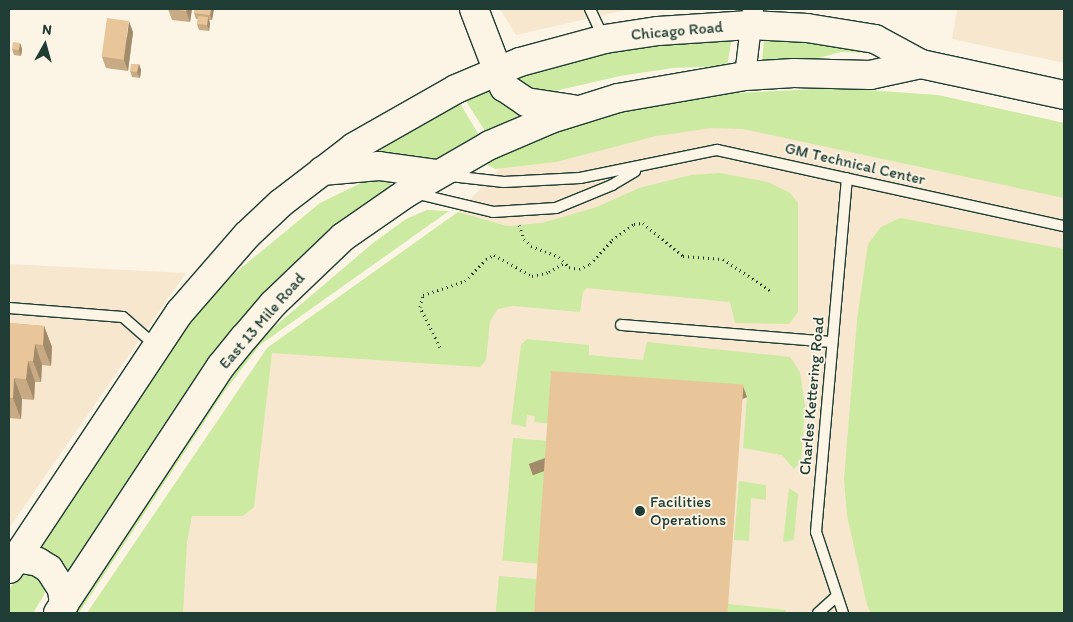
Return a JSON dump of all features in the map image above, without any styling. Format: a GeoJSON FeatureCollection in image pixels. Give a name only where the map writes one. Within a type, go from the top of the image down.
{"type":"FeatureCollection","features":[{"type":"Feature","properties":{"kind":"main road"},"geometry":{"type":"LineString","coordinates":[[474,9],[504,87],[513,96],[544,107],[578,110]]}},
{"type":"Feature","properties":{"kind":"main road","name":"Chicago Road"},"geometry":{"type":"LineString","coordinates":[[497,71],[604,39],[752,17],[875,39],[921,64],[1064,95]]}},
{"type":"Feature","properties":{"kind":"main road","name":"Chicago Road"},"geometry":{"type":"LineString","coordinates":[[578,110],[660,88],[745,76],[794,73],[870,75],[921,64]]}},
{"type":"Feature","properties":{"kind":"main road"},"geometry":{"type":"LineString","coordinates":[[12,564],[156,346],[200,288],[247,235],[320,171],[390,124],[497,71]]}},
{"type":"Feature","properties":{"kind":"main road","name":"East 13 Mile Road"},"geometry":{"type":"LineString","coordinates":[[61,609],[221,366],[244,338],[321,257],[405,194],[437,174],[490,145],[578,110]]}},
{"type":"Feature","properties":{"kind":"main road"},"geometry":{"type":"LineString","coordinates":[[320,171],[379,166],[437,174]]}},
{"type":"Feature","properties":{"kind":"main road"},"geometry":{"type":"LineString","coordinates":[[12,564],[38,562],[49,569],[62,589],[61,609]]}},
{"type":"Feature","properties":{"kind":"street"},"geometry":{"type":"LineString","coordinates":[[745,76],[752,17]]}},
{"type":"Feature","properties":{"kind":"lane"},"geometry":{"type":"LineString","coordinates":[[590,9],[604,39]]}},
{"type":"Feature","properties":{"kind":"lane","name":"GM Technical Center"},"geometry":{"type":"LineString","coordinates":[[437,174],[504,182],[580,178],[640,168],[676,156],[717,150],[1064,226]]}},
{"type":"Feature","properties":{"kind":"lane","name":"GM Technical Center"},"geometry":{"type":"LineString","coordinates":[[405,194],[442,198],[493,212],[518,212],[556,208],[612,185],[640,168]]}},
{"type":"Feature","properties":{"kind":"lane","name":"Charles Kettering Road"},"geometry":{"type":"LineString","coordinates":[[843,613],[816,532],[847,178]]}},
{"type":"Feature","properties":{"kind":"lane"},"geometry":{"type":"LineString","coordinates":[[9,308],[123,317],[156,346]]}},
{"type":"Feature","properties":{"kind":"lane"},"geometry":{"type":"LineString","coordinates":[[621,325],[832,342]]}},
{"type":"Feature","properties":{"kind":"lane"},"geometry":{"type":"LineString","coordinates":[[818,613],[837,596]]}},
{"type":"Feature","properties":{"kind":"path"},"geometry":{"type":"LineString","coordinates":[[518,212],[519,225],[527,242],[559,257],[564,263],[576,269],[586,267],[612,240],[634,224],[643,223],[683,256],[723,259],[771,291]]}},
{"type":"Feature","properties":{"kind":"path"},"geometry":{"type":"LineString","coordinates":[[440,347],[420,307],[423,295],[466,281],[486,259],[494,255],[501,256],[532,276],[549,272],[564,263]]}},
{"type":"Feature","properties":{"kind":"shaded area"},"geometry":{"type":"Polygon","coordinates":[[[500,9],[630,9],[516,35],[500,9]]]}},
{"type":"Feature","properties":{"kind":"shaded area"},"geometry":{"type":"Polygon","coordinates":[[[957,9],[1064,9],[1064,63],[952,39],[957,9]]]}},
{"type":"Feature","properties":{"kind":"shaded area"},"geometry":{"type":"Polygon","coordinates":[[[591,124],[1064,137],[1064,613],[87,613],[267,348],[458,212],[504,164],[591,124]]]}},
{"type":"Feature","properties":{"kind":"shaded area"},"geometry":{"type":"Polygon","coordinates":[[[9,264],[186,273],[9,528],[9,264]]]}},
{"type":"Feature","properties":{"kind":"green space"},"geometry":{"type":"Polygon","coordinates":[[[732,38],[727,66],[673,68],[620,76],[542,94],[530,94],[514,78],[557,62],[645,44],[732,38]]]}},
{"type":"Feature","properties":{"kind":"green space"},"geometry":{"type":"Polygon","coordinates":[[[764,39],[830,42],[873,53],[841,52],[803,62],[762,62],[764,39]]]}},
{"type":"Feature","properties":{"kind":"green space"},"geometry":{"type":"Polygon","coordinates":[[[488,88],[523,116],[487,134],[464,98],[488,88]]]}},
{"type":"Feature","properties":{"kind":"green space"},"geometry":{"type":"Polygon","coordinates":[[[839,88],[938,95],[1064,123],[1064,198],[743,129],[712,128],[656,136],[556,162],[495,169],[487,165],[490,160],[516,146],[611,114],[736,93],[839,88]]]}},
{"type":"Feature","properties":{"kind":"green space"},"geometry":{"type":"Polygon","coordinates":[[[458,100],[480,137],[437,160],[372,150],[458,100]]]}},
{"type":"Feature","properties":{"kind":"green space"},"geometry":{"type":"Polygon","coordinates":[[[720,173],[768,182],[790,193],[798,203],[798,312],[789,324],[735,323],[730,302],[587,288],[583,292],[580,312],[513,306],[498,309],[490,321],[486,360],[480,367],[272,353],[254,507],[243,516],[192,516],[187,542],[183,613],[87,613],[267,348],[458,212],[507,226],[542,223],[597,207],[639,188],[691,175],[720,173]]]}},
{"type":"Feature","properties":{"kind":"green space"},"geometry":{"type":"Polygon","coordinates":[[[381,179],[395,186],[353,216],[71,572],[40,552],[38,545],[187,322],[224,282],[320,203],[363,182],[381,179]]]}},
{"type":"Feature","properties":{"kind":"green space"},"geometry":{"type":"Polygon","coordinates":[[[427,210],[449,211],[260,345],[224,392],[79,613],[72,613],[224,384],[260,339],[373,243],[406,219],[427,210]]]}},
{"type":"Feature","properties":{"kind":"green space"},"geometry":{"type":"Polygon","coordinates":[[[900,218],[1064,249],[1064,613],[871,613],[867,605],[847,515],[844,479],[857,320],[868,244],[881,227],[900,218]]]}},
{"type":"Feature","properties":{"kind":"green space"},"geometry":{"type":"Polygon","coordinates":[[[527,339],[589,345],[589,355],[643,360],[647,342],[790,357],[800,372],[805,407],[801,461],[794,469],[782,455],[743,448],[747,397],[551,424],[534,422],[535,416],[527,415],[526,427],[511,424],[521,345],[527,339]]]}},
{"type":"Feature","properties":{"kind":"green space"},"geometry":{"type":"Polygon","coordinates":[[[513,438],[550,441],[539,564],[502,561],[513,438]]]}},
{"type":"Feature","properties":{"kind":"green space"},"geometry":{"type":"Polygon","coordinates":[[[739,481],[766,485],[766,500],[751,498],[749,541],[734,540],[739,481]]]}},
{"type":"Feature","properties":{"kind":"green space"},"geometry":{"type":"Polygon","coordinates":[[[789,488],[798,494],[794,540],[783,542],[789,488]]]}},
{"type":"Feature","properties":{"kind":"green space"},"geometry":{"type":"Polygon","coordinates":[[[22,573],[38,573],[46,586],[44,595],[33,613],[9,613],[9,589],[22,573]]]}},
{"type":"Feature","properties":{"kind":"green space"},"geometry":{"type":"Polygon","coordinates":[[[499,576],[537,579],[534,613],[496,613],[499,576]]]}},
{"type":"Feature","properties":{"kind":"green space"},"geometry":{"type":"Polygon","coordinates":[[[728,604],[786,610],[786,613],[727,613],[728,604]]]}},
{"type":"Feature","properties":{"kind":"building"},"geometry":{"type":"Polygon","coordinates":[[[169,9],[187,9],[186,11],[169,9]]]}},
{"type":"Feature","properties":{"kind":"building"},"geometry":{"type":"Polygon","coordinates":[[[194,9],[211,9],[210,15],[194,13],[194,9]]]}},
{"type":"Feature","properties":{"kind":"building"},"geometry":{"type":"Polygon","coordinates":[[[198,16],[208,17],[207,25],[197,24],[198,16]]]}},
{"type":"Feature","properties":{"kind":"building"},"geometry":{"type":"Polygon","coordinates":[[[107,18],[129,21],[123,60],[102,57],[107,18]]]}},
{"type":"Feature","properties":{"kind":"building"},"geometry":{"type":"Polygon","coordinates":[[[13,42],[20,43],[19,50],[12,49],[13,42]]]}},
{"type":"Feature","properties":{"kind":"building"},"geometry":{"type":"Polygon","coordinates":[[[131,64],[139,64],[137,72],[130,71],[131,64]]]}},
{"type":"Feature","properties":{"kind":"building"},"geometry":{"type":"Polygon","coordinates":[[[9,323],[44,326],[43,345],[35,344],[33,361],[28,361],[26,379],[14,378],[13,398],[9,398],[9,323]]]}},
{"type":"Feature","properties":{"kind":"building","name":"Facilities Operations"},"geometry":{"type":"Polygon","coordinates":[[[551,371],[744,384],[728,613],[534,613],[551,371]]]}},
{"type":"Feature","properties":{"kind":"place","name":"Facilities Operations"},"geometry":{"type":"Point","coordinates":[640,511]}}]}
